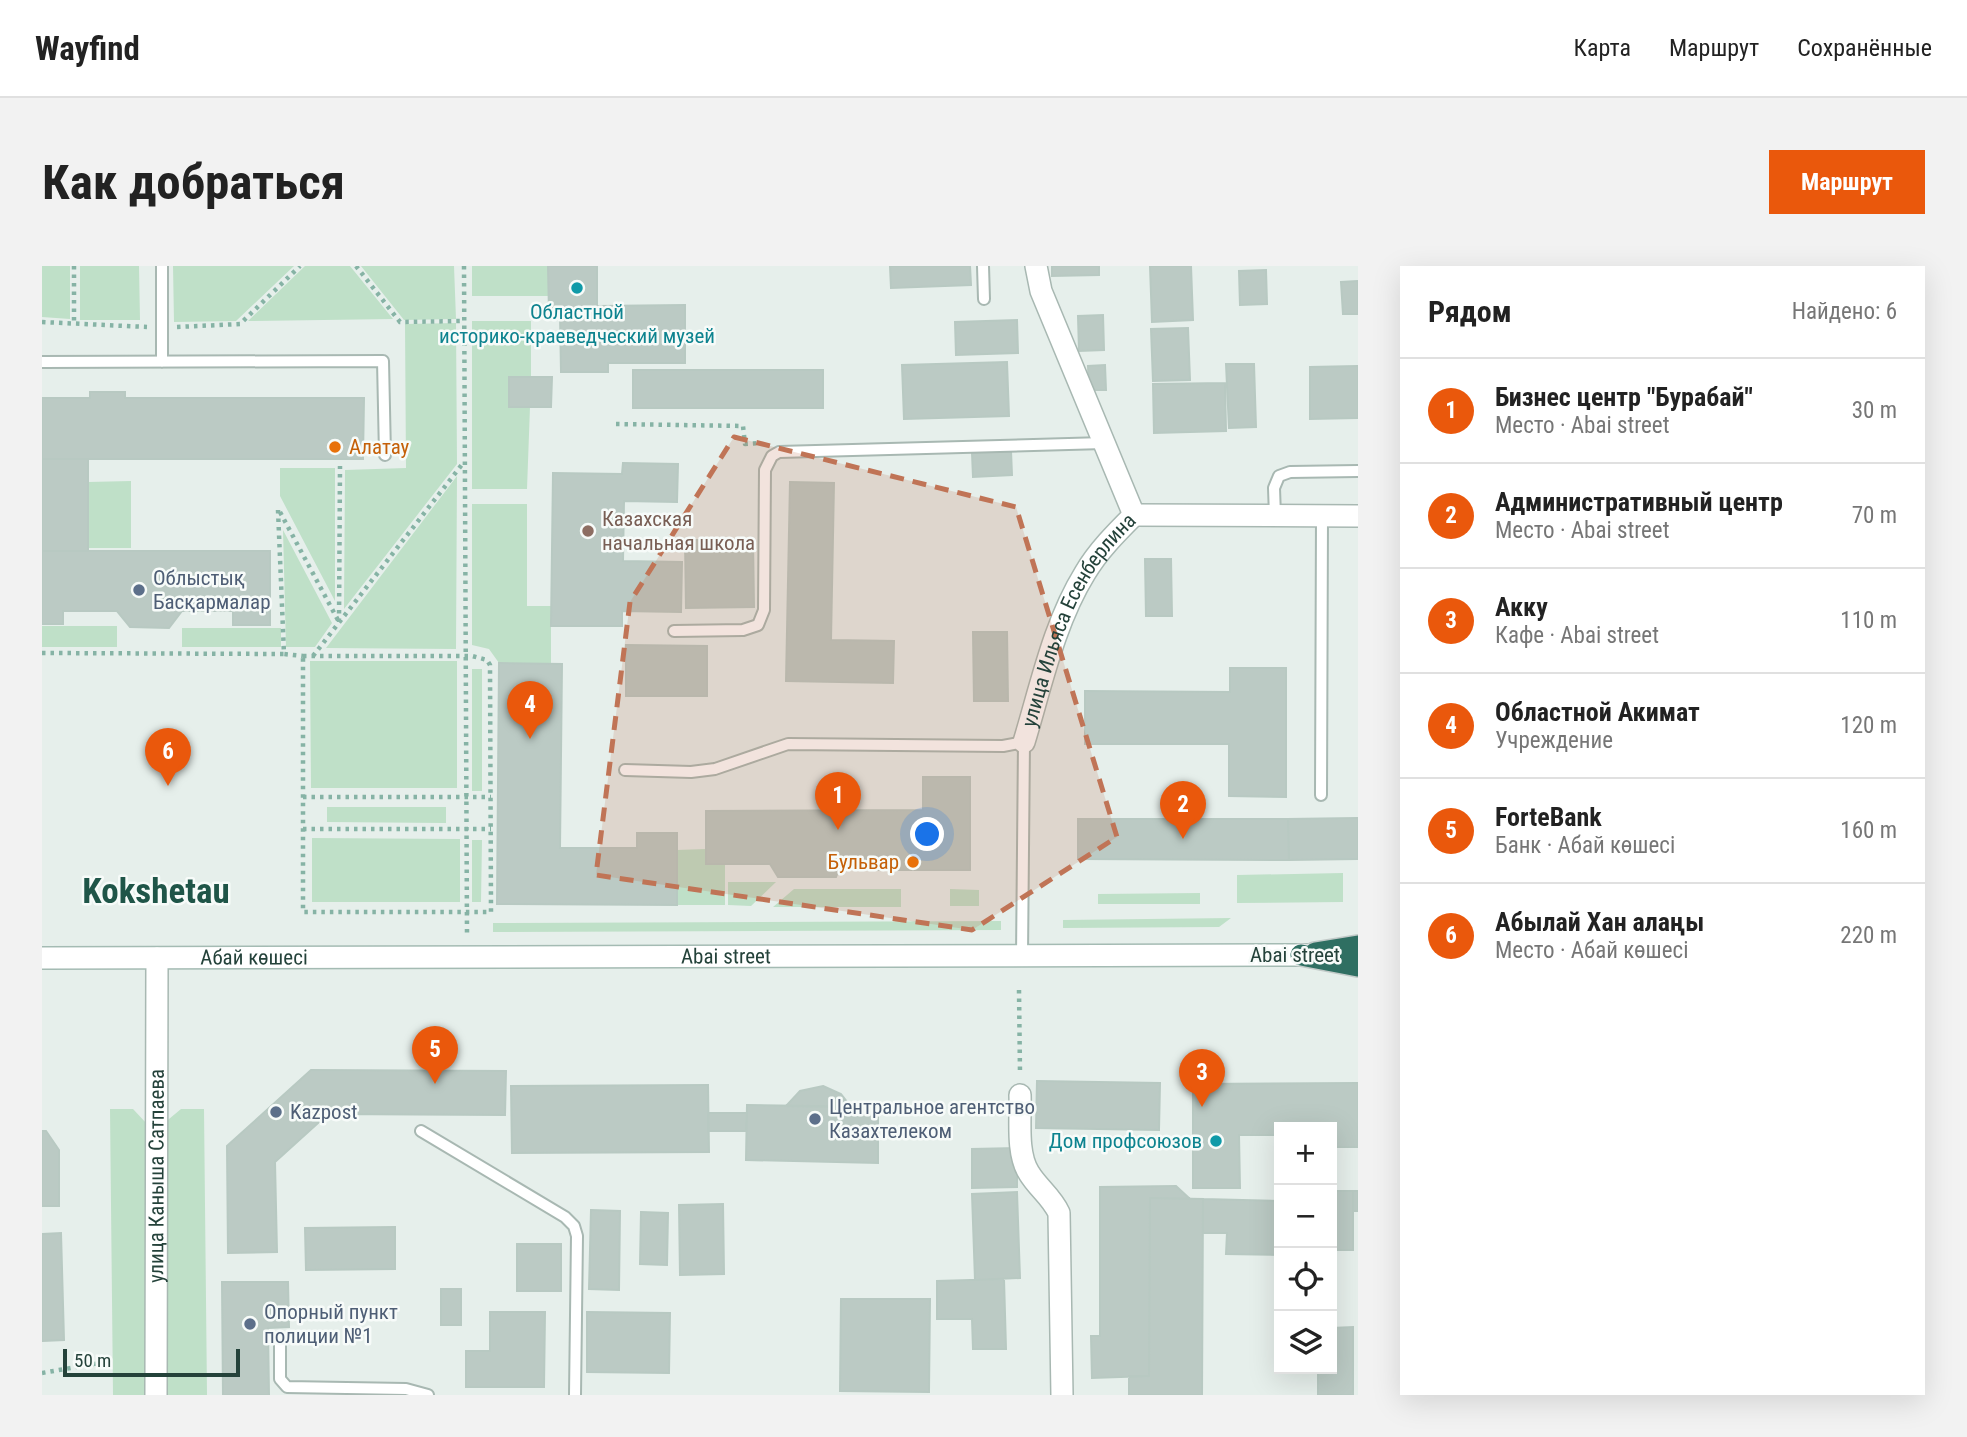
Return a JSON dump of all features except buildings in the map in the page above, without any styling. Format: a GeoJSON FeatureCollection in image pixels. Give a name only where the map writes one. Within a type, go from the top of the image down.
{"type":"FeatureCollection","features":[{"type":"Feature","properties":{"kind":"highway"},"geometry":{"type":"LineString","coordinates":[[1301,955],[1358,946]]}},
{"type":"Feature","properties":{"kind":"highway"},"geometry":{"type":"LineString","coordinates":[[1301,955],[1358,966]]}},
{"type":"Feature","properties":{"kind":"street","name":"улица Ильяса Есенберлина"},"geometry":{"type":"LineString","coordinates":[[1024,742],[1056,638],[1084,574],[1105,545],[1134,515],[1041,291],[1036,266]]}},
{"type":"Feature","properties":{"kind":"street"},"geometry":{"type":"LineString","coordinates":[[1134,515],[1358,516]]}},
{"type":"Feature","properties":{"kind":"street","name":"Abai street"},"geometry":{"type":"LineString","coordinates":[[467,957],[1358,955]]}},
{"type":"Feature","properties":{"kind":"street","name":"Абай көшесі"},"geometry":{"type":"LineString","coordinates":[[42,958],[467,957]]}},
{"type":"Feature","properties":{"kind":"street","name":"улица Каныша Сатпаева"},"geometry":{"type":"LineString","coordinates":[[156,1395],[157,958]]}},
{"type":"Feature","properties":{"kind":"street"},"geometry":{"type":"LineString","coordinates":[[1020,1095],[1023,1155],[1029,1173],[1053,1200],[1059,1213],[1062,1395]]}},
{"type":"Feature","properties":{"kind":"lane"},"geometry":{"type":"LineString","coordinates":[[162,266],[162,362]]}},
{"type":"Feature","properties":{"kind":"lane"},"geometry":{"type":"LineString","coordinates":[[984,266],[984,299]]}},
{"type":"Feature","properties":{"kind":"lane"},"geometry":{"type":"LineString","coordinates":[[42,362],[383,360],[385,455]]}},
{"type":"Feature","properties":{"kind":"lane"},"geometry":{"type":"LineString","coordinates":[[674,631],[752,629],[758,625],[764,610],[765,470],[772,456],[779,452],[1104,443]]}},
{"type":"Feature","properties":{"kind":"lane"},"geometry":{"type":"LineString","coordinates":[[1275,516],[1274,488],[1279,476],[1290,472],[1358,471]]}},
{"type":"Feature","properties":{"kind":"lane"},"geometry":{"type":"LineString","coordinates":[[1321,795],[1322,516]]}},
{"type":"Feature","properties":{"kind":"lane"},"geometry":{"type":"LineString","coordinates":[[625,770],[691,772],[715,769],[788,744],[1003,746],[1024,742]]}},
{"type":"Feature","properties":{"kind":"lane","name":"улица Ильяса Есенберлина"},"geometry":{"type":"LineString","coordinates":[[1022,956],[1024,742]]}},
{"type":"Feature","properties":{"kind":"lane"},"geometry":{"type":"LineString","coordinates":[[421,1131],[545,1204],[574,1226],[577,1236],[575,1395]]}},
{"type":"Feature","properties":{"kind":"lane"},"geometry":{"type":"LineString","coordinates":[[280,1342],[280,1379],[287,1387],[406,1389],[428,1395]]}},
{"type":"Feature","properties":{"kind":"path"},"geometry":{"type":"LineString","coordinates":[[74,266],[74,325]]}},
{"type":"Feature","properties":{"kind":"path"},"geometry":{"type":"LineString","coordinates":[[42,322],[163,328],[240,324],[300,266]]}},
{"type":"Feature","properties":{"kind":"path"},"geometry":{"type":"LineString","coordinates":[[356,266],[400,322],[464,321]]}},
{"type":"Feature","properties":{"kind":"path"},"geometry":{"type":"LineString","coordinates":[[464,266],[467,957]]}},
{"type":"Feature","properties":{"kind":"path"},"geometry":{"type":"LineString","coordinates":[[313,656],[464,461]]}},
{"type":"Feature","properties":{"kind":"path"},"geometry":{"type":"LineString","coordinates":[[339,623],[340,466]]}},
{"type":"Feature","properties":{"kind":"path"},"geometry":{"type":"LineString","coordinates":[[284,654],[278,510],[339,623]]}},
{"type":"Feature","properties":{"kind":"path"},"geometry":{"type":"LineString","coordinates":[[42,653],[481,658],[490,665],[491,912],[303,912],[303,656]]}},
{"type":"Feature","properties":{"kind":"path"},"geometry":{"type":"LineString","coordinates":[[303,797],[491,797]]}},
{"type":"Feature","properties":{"kind":"path"},"geometry":{"type":"LineString","coordinates":[[303,829],[491,829]]}},
{"type":"Feature","properties":{"kind":"path"},"geometry":{"type":"LineString","coordinates":[[1019,990],[1020,1095]]}},
{"type":"Feature","properties":{"kind":"path"},"geometry":{"type":"LineString","coordinates":[[42,1373],[105,1362]]}},
{"type":"Feature","properties":{"kind":"highlighted area"},"geometry":{"type":"Polygon","coordinates":[[[734,437],[1016,507],[1117,837],[972,930],[596,875],[630,602],[734,437]]]}},
{"type":"Feature","properties":{"kind":"green space"},"geometry":{"type":"Polygon","coordinates":[[[42,266],[70,266],[70,319],[42,317],[42,266]]]}},
{"type":"Feature","properties":{"kind":"green space"},"geometry":{"type":"Polygon","coordinates":[[[80,266],[139,266],[140,320],[80,320],[80,266]]]}},
{"type":"Feature","properties":{"kind":"green space"},"geometry":{"type":"Polygon","coordinates":[[[173,266],[294,266],[236,321],[174,322],[173,266]]]}},
{"type":"Feature","properties":{"kind":"green space"},"geometry":{"type":"Polygon","coordinates":[[[305,266],[350,266],[393,319],[248,321],[305,266]]]}},
{"type":"Feature","properties":{"kind":"green space"},"geometry":{"type":"Polygon","coordinates":[[[361,266],[454,266],[456,319],[404,320],[361,266]]]}},
{"type":"Feature","properties":{"kind":"green space"},"geometry":{"type":"Polygon","coordinates":[[[472,266],[548,266],[549,296],[472,296],[472,266]]]}},
{"type":"Feature","properties":{"kind":"green space"},"geometry":{"type":"Polygon","coordinates":[[[472,321],[531,321],[531,377],[509,377],[509,407],[530,407],[527,489],[472,489],[472,321]]]}},
{"type":"Feature","properties":{"kind":"green space"},"geometry":{"type":"Polygon","coordinates":[[[456,323],[457,464],[344,609],[345,470],[406,468],[405,324],[456,323]]]}},
{"type":"Feature","properties":{"kind":"green space"},"geometry":{"type":"Polygon","coordinates":[[[280,468],[335,468],[335,601],[280,496],[280,468]]]}},
{"type":"Feature","properties":{"kind":"green space"},"geometry":{"type":"Polygon","coordinates":[[[457,476],[456,649],[326,648],[457,476]]]}},
{"type":"Feature","properties":{"kind":"green space"},"geometry":{"type":"Polygon","coordinates":[[[131,481],[131,548],[89,548],[88,482],[131,481]]]}},
{"type":"Feature","properties":{"kind":"green space"},"geometry":{"type":"Polygon","coordinates":[[[472,504],[527,504],[527,606],[551,606],[551,663],[499,663],[489,649],[472,645],[472,504]]]}},
{"type":"Feature","properties":{"kind":"green space"},"geometry":{"type":"Polygon","coordinates":[[[283,530],[332,623],[315,647],[286,647],[283,530]]]}},
{"type":"Feature","properties":{"kind":"green space"},"geometry":{"type":"Polygon","coordinates":[[[42,626],[117,626],[117,647],[42,647],[42,626]]]}},
{"type":"Feature","properties":{"kind":"green space"},"geometry":{"type":"Polygon","coordinates":[[[182,628],[281,628],[281,647],[182,647],[182,628]]]}},
{"type":"Feature","properties":{"kind":"green space"},"geometry":{"type":"Polygon","coordinates":[[[310,661],[457,661],[457,788],[311,788],[310,661]]]}},
{"type":"Feature","properties":{"kind":"green space"},"geometry":{"type":"Polygon","coordinates":[[[472,669],[482,669],[482,791],[472,791],[472,669]]]}},
{"type":"Feature","properties":{"kind":"green space"},"geometry":{"type":"Polygon","coordinates":[[[327,807],[446,807],[446,823],[327,822],[327,807]]]}},
{"type":"Feature","properties":{"kind":"green space"},"geometry":{"type":"Polygon","coordinates":[[[312,838],[460,839],[460,902],[312,902],[312,838]]]}},
{"type":"Feature","properties":{"kind":"green space"},"geometry":{"type":"Polygon","coordinates":[[[472,840],[482,840],[481,902],[472,902],[472,840]]]}},
{"type":"Feature","properties":{"kind":"green space"},"geometry":{"type":"Polygon","coordinates":[[[706,849],[706,864],[725,864],[725,905],[677,905],[677,850],[706,849]]]}},
{"type":"Feature","properties":{"kind":"green space"},"geometry":{"type":"Polygon","coordinates":[[[1343,873],[1343,902],[1237,903],[1237,875],[1343,873]]]}},
{"type":"Feature","properties":{"kind":"green space"},"geometry":{"type":"Polygon","coordinates":[[[728,882],[776,882],[751,906],[728,905],[728,882]]]}},
{"type":"Feature","properties":{"kind":"green space"},"geometry":{"type":"Polygon","coordinates":[[[794,889],[901,889],[901,907],[773,907],[794,889]]]}},
{"type":"Feature","properties":{"kind":"green space"},"geometry":{"type":"Polygon","coordinates":[[[950,889],[979,890],[979,906],[950,906],[950,889]]]}},
{"type":"Feature","properties":{"kind":"green space"},"geometry":{"type":"Polygon","coordinates":[[[1200,893],[1200,904],[1098,904],[1098,894],[1200,893]]]}},
{"type":"Feature","properties":{"kind":"green space"},"geometry":{"type":"Polygon","coordinates":[[[1231,918],[1219,927],[1063,928],[1063,920],[1231,918]]]}},
{"type":"Feature","properties":{"kind":"green space"},"geometry":{"type":"Polygon","coordinates":[[[1001,921],[1001,930],[493,932],[493,923],[1001,921]]]}},
{"type":"Feature","properties":{"kind":"green space"},"geometry":{"type":"Polygon","coordinates":[[[110,1109],[133,1109],[148,1125],[151,1395],[113,1395],[110,1109]]]}},
{"type":"Feature","properties":{"kind":"green space"},"geometry":{"type":"Polygon","coordinates":[[[181,1109],[204,1109],[207,1395],[165,1395],[163,1124],[181,1109]]]}},
{"type":"Feature","properties":{"kind":"place","name":"Областной историко-краеведческий музей"},"geometry":{"type":"Point","coordinates":[577,288]}},
{"type":"Feature","properties":{"kind":"place","name":"Алатау"},"geometry":{"type":"Point","coordinates":[335,447]}},
{"type":"Feature","properties":{"kind":"place","name":"Казахская начальная школа"},"geometry":{"type":"Point","coordinates":[588,531]}},
{"type":"Feature","properties":{"kind":"place","name":"Облыстық Басқармалар"},"geometry":{"type":"Point","coordinates":[139,590]}},
{"type":"Feature","properties":{"kind":"place","name":"Областной Акимат"},"geometry":{"type":"Point","coordinates":[530,739]}},
{"type":"Feature","properties":{"kind":"place","name":"Абылай Хан алаңы"},"geometry":{"type":"Point","coordinates":[168,786]}},
{"type":"Feature","properties":{"kind":"place","name":"Бизнес центр \"Бурабай\""},"geometry":{"type":"Point","coordinates":[838,830]}},
{"type":"Feature","properties":{"kind":"place","name":"Административный центр"},"geometry":{"type":"Point","coordinates":[1183,839]}},
{"type":"Feature","properties":{"kind":"place","name":"Бульвар"},"geometry":{"type":"Point","coordinates":[913,862]}},
{"type":"Feature","properties":{"kind":"place","name":"ForteBank"},"geometry":{"type":"Point","coordinates":[435,1084]}},
{"type":"Feature","properties":{"kind":"place","name":"Акку"},"geometry":{"type":"Point","coordinates":[1202,1107]}},
{"type":"Feature","properties":{"kind":"place","name":"Kazpost"},"geometry":{"type":"Point","coordinates":[276,1112]}},
{"type":"Feature","properties":{"kind":"place","name":"Центральное агентство Казахтелеком"},"geometry":{"type":"Point","coordinates":[815,1119]}},
{"type":"Feature","properties":{"kind":"place","name":"Дом профсоюзов"},"geometry":{"type":"Point","coordinates":[1216,1141]}},
{"type":"Feature","properties":{"kind":"place","name":"Опорный пункт полиции №1"},"geometry":{"type":"Point","coordinates":[250,1324]}},
{"type":"Feature","properties":{"kind":"district","name":"Kokshetau"},"geometry":{"type":"Point","coordinates":[156,891]}}]}
